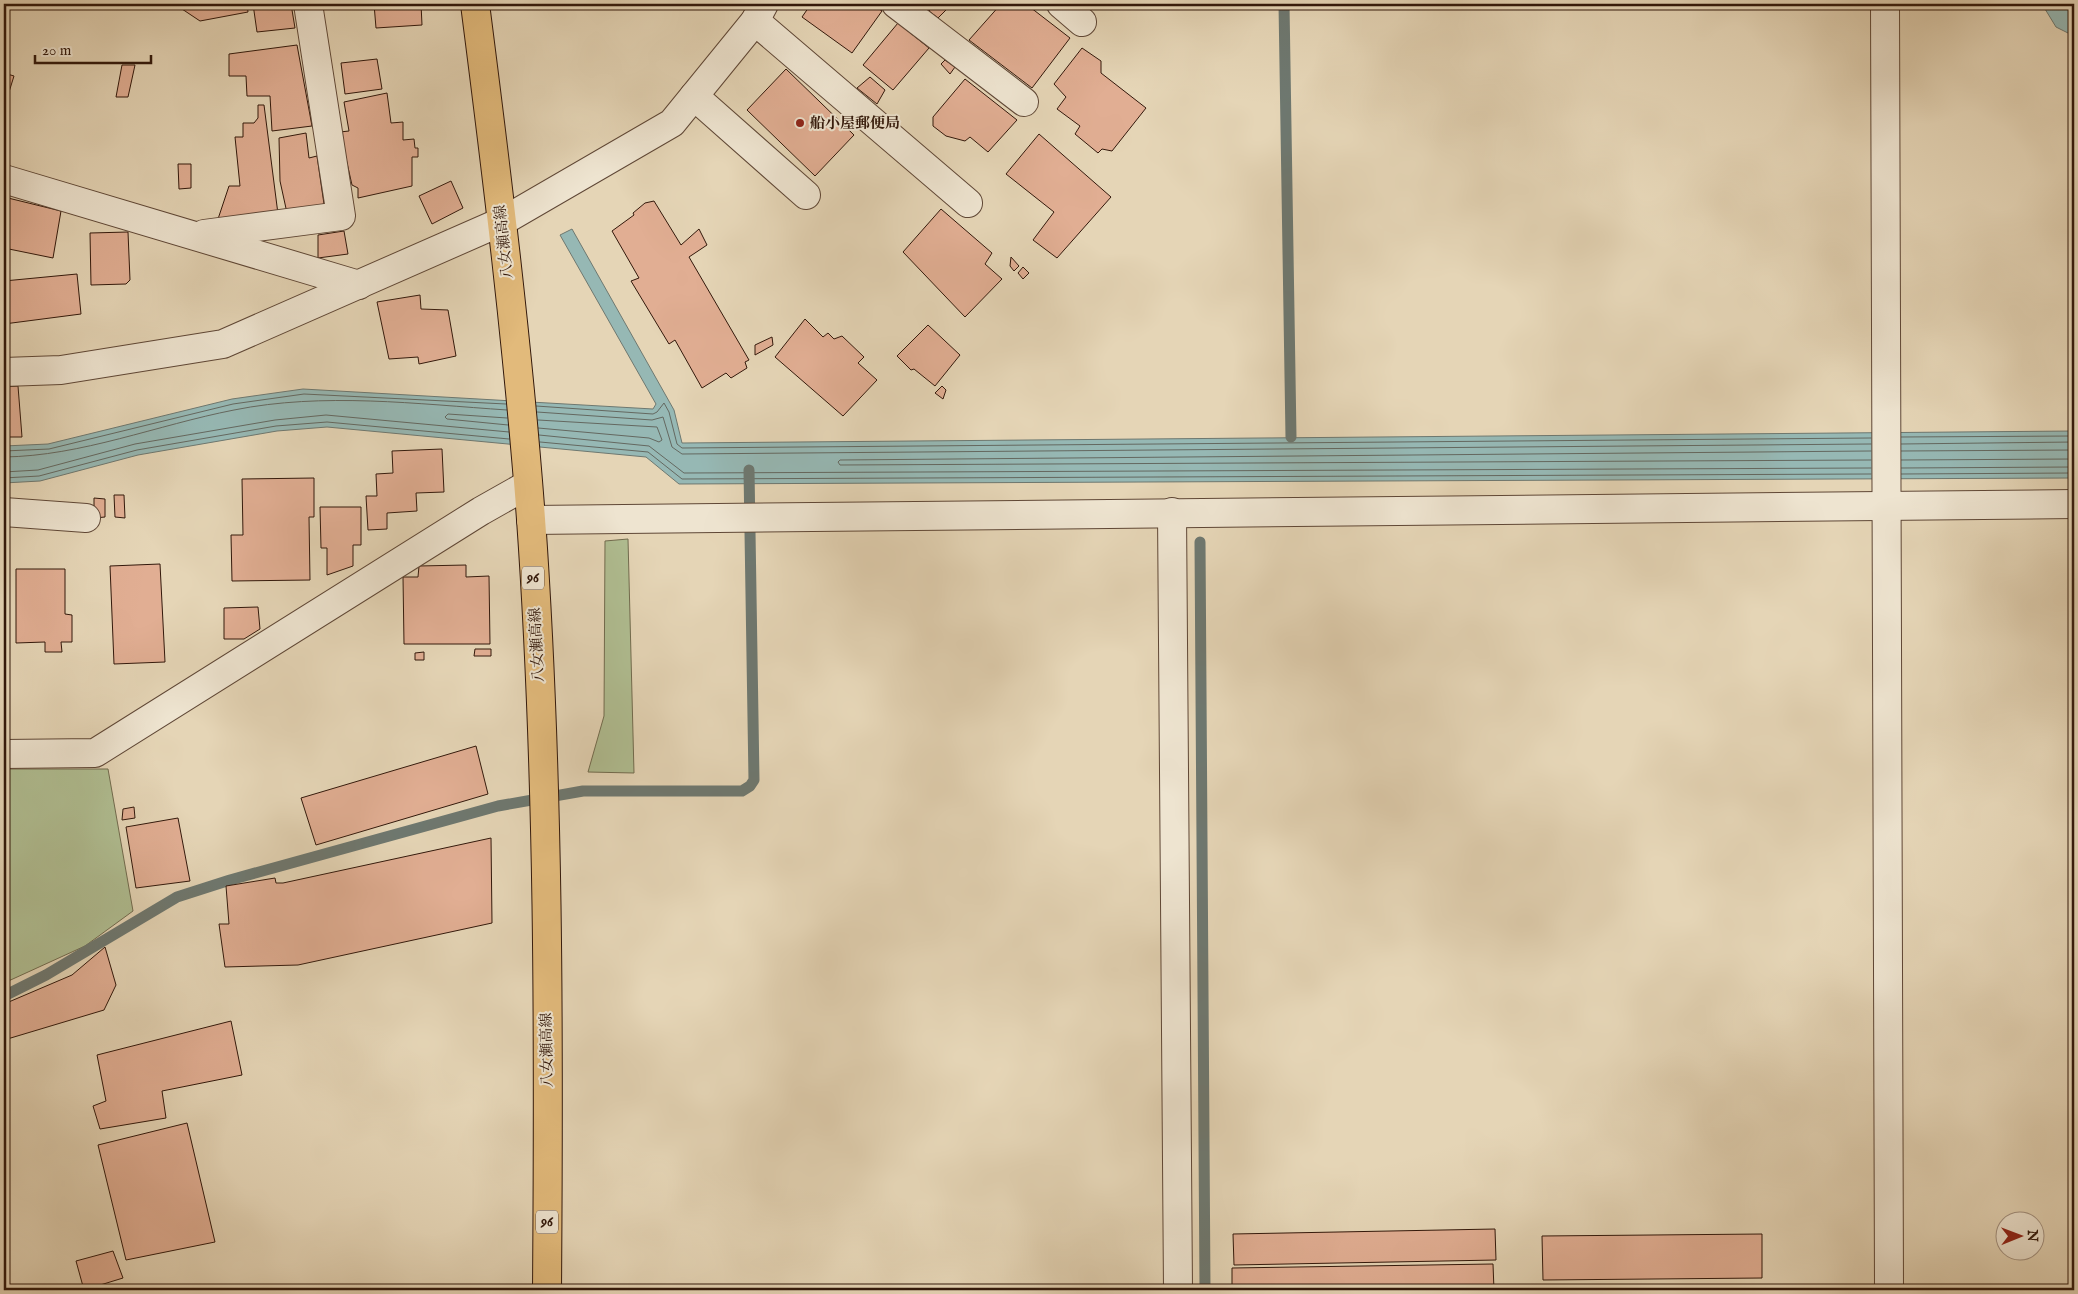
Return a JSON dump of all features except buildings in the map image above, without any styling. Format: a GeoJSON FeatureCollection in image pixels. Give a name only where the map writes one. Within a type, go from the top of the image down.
{"type":"FeatureCollection","features":[{"type":"Feature","properties":{"kind":"main road","name":"八女瀬高線"},"geometry":{"type":"LineString","coordinates":[[475,4],[503,221],[531,520],[545,819],[548,1154],[547,1290]]}},
{"type":"Feature","properties":{"kind":"street"},"geometry":{"type":"LineString","coordinates":[[192,235],[341,216],[308,4]]}},
{"type":"Feature","properties":{"kind":"street"},"geometry":{"type":"LineString","coordinates":[[896,4],[1024,102]]}},
{"type":"Feature","properties":{"kind":"street"},"geometry":{"type":"LineString","coordinates":[[1061,4],[1082,22]]}},
{"type":"Feature","properties":{"kind":"street"},"geometry":{"type":"LineString","coordinates":[[1884,4],[1888,505],[1889,1290]]}},
{"type":"Feature","properties":{"kind":"street"},"geometry":{"type":"LineString","coordinates":[[4,372],[61,370],[223,344],[503,221],[672,123],[759,12],[968,203]]}},
{"type":"Feature","properties":{"kind":"street"},"geometry":{"type":"LineString","coordinates":[[694,96],[806,195]]}},
{"type":"Feature","properties":{"kind":"street"},"geometry":{"type":"LineString","coordinates":[[4,179],[359,285]]}},
{"type":"Feature","properties":{"kind":"street"},"geometry":{"type":"LineString","coordinates":[[4,754],[96,753],[527,485]]}},
{"type":"Feature","properties":{"kind":"street"},"geometry":{"type":"LineString","coordinates":[[531,520],[2074,504]]}},
{"type":"Feature","properties":{"kind":"street"},"geometry":{"type":"LineString","coordinates":[[4,512],[86,518]]}},
{"type":"Feature","properties":{"kind":"street"},"geometry":{"type":"LineString","coordinates":[[1172,512],[1178,1290]]}},
{"type":"Feature","properties":{"kind":"green space"},"geometry":{"type":"Polygon","coordinates":[[[628,539],[634,773],[588,772],[604,716],[605,541],[628,539]]]}},
{"type":"Feature","properties":{"kind":"green space"},"geometry":{"type":"Polygon","coordinates":[[[4,769],[108,769],[133,911],[85,946],[4,983],[4,769]]]}},
{"type":"Feature","properties":{"kind":"water"},"geometry":{"type":"Polygon","coordinates":[[[2042,4],[2074,4],[2074,36],[2056,27],[2042,4]]]}},
{"type":"Feature","properties":{"kind":"water"},"geometry":{"type":"Polygon","coordinates":[[[572,229],[674,410],[682,443],[2074,431],[2074,478],[679,484],[646,457],[327,427],[277,431],[138,455],[40,481],[4,483],[4,446],[48,444],[232,399],[303,389],[653,409],[656,404],[560,235],[572,229]]]}},
{"type":"Feature","properties":{"kind":"waterway"},"geometry":{"type":"LineString","coordinates":[[1284,4],[1291,437]]}},
{"type":"Feature","properties":{"kind":"waterway"},"geometry":{"type":"LineString","coordinates":[[4,996],[46,975],[177,897],[230,880],[498,806],[583,791],[742,791],[750,786],[754,780],[749,470]]}},
{"type":"Feature","properties":{"kind":"waterway"},"geometry":{"type":"LineString","coordinates":[[1200,542],[1205,1290]]}},
{"type":"Feature","properties":{"kind":"place","name":"船小屋郵便局"},"geometry":{"type":"Point","coordinates":[800,123]}}]}
